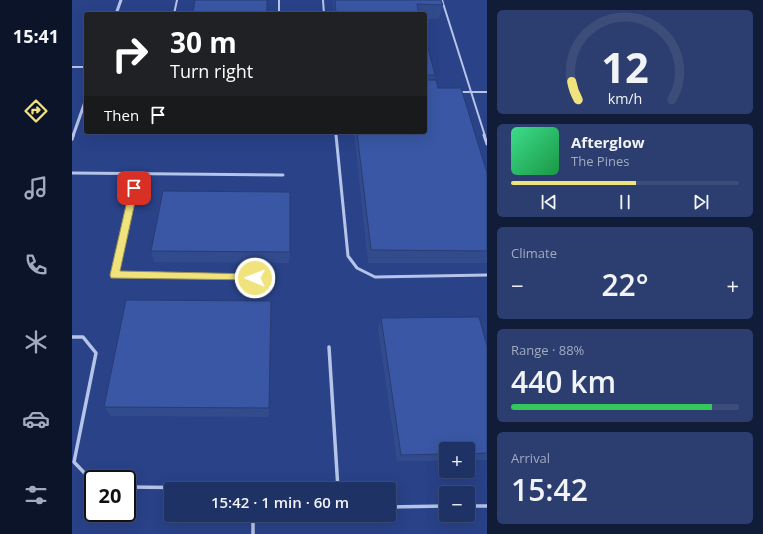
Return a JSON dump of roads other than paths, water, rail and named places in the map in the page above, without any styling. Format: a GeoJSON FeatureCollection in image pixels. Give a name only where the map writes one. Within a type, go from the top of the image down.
{"type":"FeatureCollection","features":[{"type":"Feature","properties":{"kind":"street"},"geometry":{"type":"LineString","coordinates":[[117,12],[121,0]]}},
{"type":"Feature","properties":{"kind":"street"},"geometry":{"type":"LineString","coordinates":[[72,140],[84,105]]}},
{"type":"Feature","properties":{"kind":"lane"},"geometry":{"type":"LineString","coordinates":[[174,12],[177,0]]}},
{"type":"Feature","properties":{"kind":"lane"},"geometry":{"type":"LineString","coordinates":[[279,0],[279,12]]}},
{"type":"Feature","properties":{"kind":"lane"},"geometry":{"type":"LineString","coordinates":[[323,0],[324,12]]}},
{"type":"Feature","properties":{"kind":"lane"},"geometry":{"type":"LineString","coordinates":[[442,0],[487,144]]}},
{"type":"Feature","properties":{"kind":"lane"},"geometry":{"type":"LineString","coordinates":[[72,67],[84,67]]}},
{"type":"Feature","properties":{"kind":"lane"},"geometry":{"type":"LineString","coordinates":[[455,92],[487,92]]}},
{"type":"Feature","properties":{"kind":"lane"},"geometry":{"type":"LineString","coordinates":[[336,134],[348,256],[356,268],[375,277],[487,275]]}},
{"type":"Feature","properties":{"kind":"lane"},"geometry":{"type":"LineString","coordinates":[[72,173],[283,175]]}},
{"type":"Feature","properties":{"kind":"lane"},"geometry":{"type":"LineString","coordinates":[[137,173],[114,275],[255,278]]}},
{"type":"Feature","properties":{"kind":"lane"},"geometry":{"type":"LineString","coordinates":[[72,337],[83,337],[96,353],[74,462],[84,473]]}},
{"type":"Feature","properties":{"kind":"lane"},"geometry":{"type":"LineString","coordinates":[[329,347],[338,482]]}},
{"type":"Feature","properties":{"kind":"lane"},"geometry":{"type":"LineString","coordinates":[[136,487],[164,488]]}},
{"type":"Feature","properties":{"kind":"lane"},"geometry":{"type":"LineString","coordinates":[[396,507],[439,506]]}},
{"type":"Feature","properties":{"kind":"lane"},"geometry":{"type":"LineString","coordinates":[[475,506],[487,506]]}},
{"type":"Feature","properties":{"kind":"lane"},"geometry":{"type":"LineString","coordinates":[[253,522],[253,534]]}}]}
